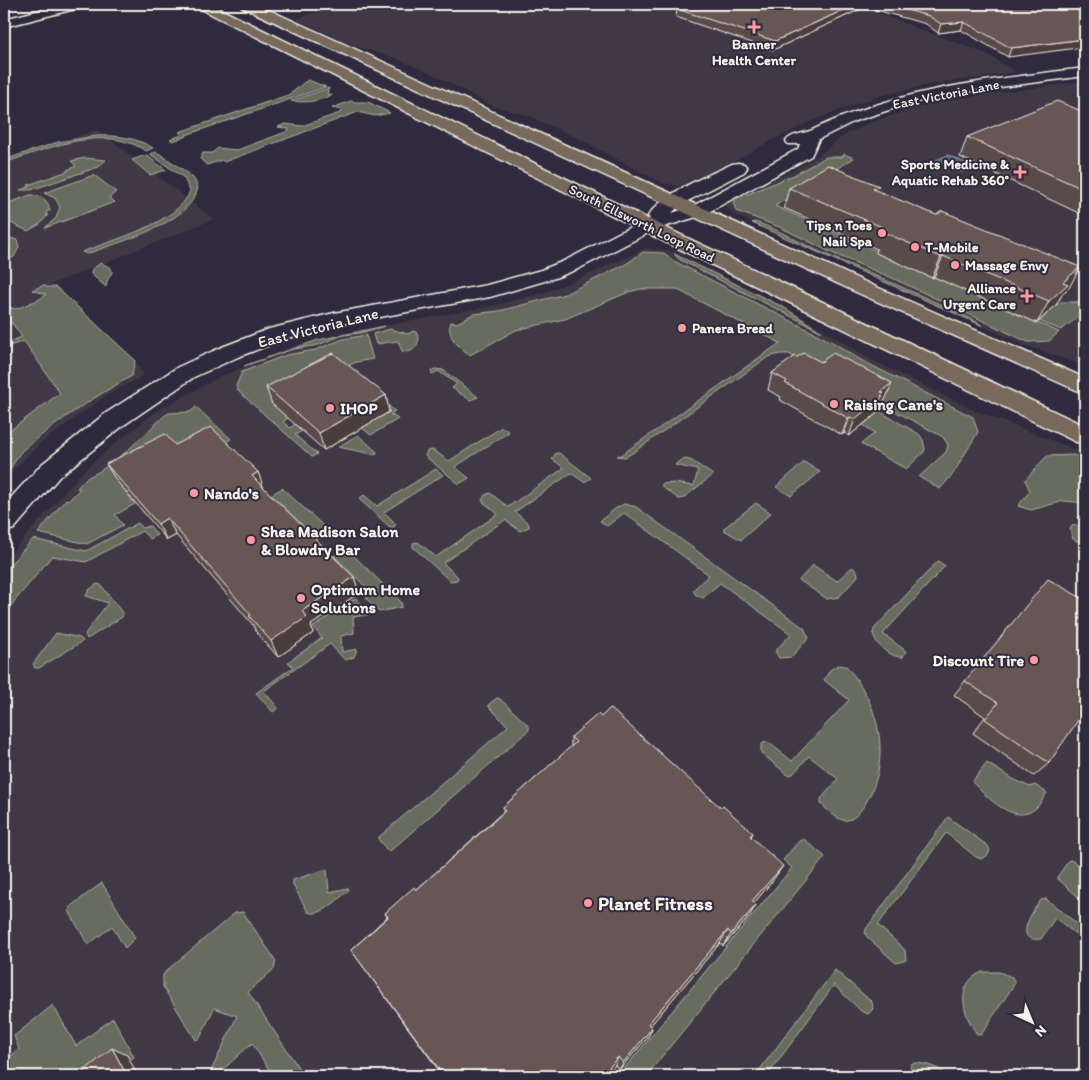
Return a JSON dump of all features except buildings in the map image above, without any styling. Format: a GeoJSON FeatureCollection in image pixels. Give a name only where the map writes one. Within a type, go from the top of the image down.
{"type":"FeatureCollection","features":[{"type":"Feature","properties":{"kind":"main road","name":"South Ellsworth Loop Road"},"geometry":{"type":"LineString","coordinates":[[201,4],[647,226],[1085,436]]}},
{"type":"Feature","properties":{"kind":"main road","name":"South Ellsworth Loop Road"},"geometry":{"type":"LineString","coordinates":[[246,4],[1085,387]]}},
{"type":"Feature","properties":{"kind":"street"},"geometry":{"type":"LineString","coordinates":[[4,14],[44,4]]}},
{"type":"Feature","properties":{"kind":"street"},"geometry":{"type":"LineString","coordinates":[[4,22],[79,4]]}},
{"type":"Feature","properties":{"kind":"street","name":"East Victoria Lane"},"geometry":{"type":"LineString","coordinates":[[782,144],[812,136],[849,118],[908,99],[978,86],[1085,72]]}},
{"type":"Feature","properties":{"kind":"street","name":"East Victoria Lane"},"geometry":{"type":"LineString","coordinates":[[4,522],[51,470],[115,419],[186,372],[230,352],[277,334],[334,319],[490,291],[572,266],[647,226],[697,211],[805,152],[812,136]]}},
{"type":"Feature","properties":{"kind":"street","name":"East Victoria Lane"},"geometry":{"type":"LineString","coordinates":[[647,226],[674,201],[749,162]]}},
{"type":"Feature","properties":{"kind":"shaded area"},"geometry":{"type":"Polygon","coordinates":[[[344,4],[845,4],[883,15],[987,54],[1016,72],[928,85],[880,96],[856,104],[821,117],[774,139],[696,183],[680,186],[663,183],[582,140],[527,115],[493,106],[435,75],[395,58],[357,47],[295,19],[344,4]]]}},
{"type":"Feature","properties":{"kind":"shaded area"},"geometry":{"type":"Polygon","coordinates":[[[1085,81],[1085,366],[1024,345],[735,215],[725,206],[726,201],[736,193],[788,173],[819,155],[844,135],[872,122],[915,108],[953,99],[1085,81]]]}},
{"type":"Feature","properties":{"kind":"shaded area"},"geometry":{"type":"Polygon","coordinates":[[[97,130],[214,219],[45,287],[135,360],[144,375],[106,396],[39,444],[4,479],[4,160],[97,130]]]}},
{"type":"Feature","properties":{"kind":"shaded area"},"geometry":{"type":"Polygon","coordinates":[[[646,248],[673,251],[786,307],[872,360],[974,410],[1085,453],[1085,1076],[4,1076],[4,561],[85,469],[114,444],[157,411],[221,376],[299,345],[341,334],[496,305],[545,292],[646,248]]]}},
{"type":"Feature","properties":{"kind":"green space"},"geometry":{"type":"Polygon","coordinates":[[[308,80],[326,87],[173,141],[170,139],[182,135],[179,132],[288,95],[308,80]]]}},
{"type":"Feature","properties":{"kind":"green space"},"geometry":{"type":"Polygon","coordinates":[[[329,88],[327,94],[332,95],[316,101],[291,101],[329,88]]]}},
{"type":"Feature","properties":{"kind":"green space"},"geometry":{"type":"Polygon","coordinates":[[[351,101],[368,102],[390,113],[375,116],[358,112],[224,162],[222,160],[207,165],[200,159],[203,153],[212,153],[218,148],[237,150],[286,132],[289,129],[278,127],[285,124],[302,126],[340,113],[343,110],[332,108],[351,101]]]}},
{"type":"Feature","properties":{"kind":"green space"},"geometry":{"type":"Polygon","coordinates":[[[96,136],[125,137],[153,148],[146,151],[130,143],[112,139],[94,139],[75,141],[4,163],[4,160],[58,142],[96,136]]]}},
{"type":"Feature","properties":{"kind":"green space"},"geometry":{"type":"Polygon","coordinates":[[[157,152],[194,179],[198,188],[192,201],[182,212],[168,222],[151,230],[87,254],[82,252],[143,229],[173,212],[183,202],[190,191],[184,178],[150,154],[157,152]]]}},
{"type":"Feature","properties":{"kind":"green space"},"geometry":{"type":"Polygon","coordinates":[[[844,154],[854,158],[775,206],[1059,332],[1049,341],[1028,342],[890,277],[834,254],[782,228],[736,211],[733,202],[738,198],[794,175],[826,157],[842,157],[844,154]]]}},
{"type":"Feature","properties":{"kind":"green space"},"geometry":{"type":"Polygon","coordinates":[[[146,155],[166,170],[150,175],[132,160],[146,155]]]}},
{"type":"Feature","properties":{"kind":"green space"},"geometry":{"type":"Polygon","coordinates":[[[85,158],[106,160],[98,167],[31,190],[20,190],[29,187],[28,185],[68,171],[76,166],[71,161],[85,158]]]}},
{"type":"Feature","properties":{"kind":"green space"},"geometry":{"type":"Polygon","coordinates":[[[94,175],[116,192],[109,198],[115,202],[45,228],[56,218],[60,207],[55,198],[44,193],[94,175]]]}},
{"type":"Feature","properties":{"kind":"green space"},"geometry":{"type":"Polygon","coordinates":[[[30,195],[44,199],[48,204],[50,211],[47,211],[46,215],[48,215],[40,224],[28,231],[4,220],[4,205],[30,195]]]}},
{"type":"Feature","properties":{"kind":"green space"},"geometry":{"type":"Polygon","coordinates":[[[755,222],[970,318],[983,326],[752,223],[755,222]]]}},
{"type":"Feature","properties":{"kind":"green space"},"geometry":{"type":"Polygon","coordinates":[[[4,236],[17,240],[19,247],[14,257],[4,262],[4,236]]]}},
{"type":"Feature","properties":{"kind":"green space"},"geometry":{"type":"Polygon","coordinates":[[[643,252],[664,253],[674,261],[973,417],[978,432],[953,474],[940,489],[919,477],[946,452],[948,445],[943,437],[789,354],[768,357],[631,454],[625,457],[617,456],[780,343],[676,289],[640,289],[629,292],[565,319],[516,330],[470,355],[452,337],[450,332],[451,322],[457,323],[473,314],[499,311],[565,294],[626,264],[643,252]]]}},
{"type":"Feature","properties":{"kind":"green space"},"geometry":{"type":"Polygon","coordinates":[[[674,254],[783,307],[822,332],[680,260],[674,254]]]}},
{"type":"Feature","properties":{"kind":"green space"},"geometry":{"type":"Polygon","coordinates":[[[101,263],[111,268],[112,272],[106,287],[91,274],[92,269],[101,263]]]}},
{"type":"Feature","properties":{"kind":"green space"},"geometry":{"type":"Polygon","coordinates":[[[44,285],[46,287],[56,287],[135,360],[132,376],[91,400],[38,438],[19,454],[4,475],[4,435],[60,393],[24,341],[4,348],[4,344],[22,337],[12,323],[4,326],[4,306],[16,309],[40,299],[46,294],[32,290],[44,285]]]}},
{"type":"Feature","properties":{"kind":"green space"},"geometry":{"type":"Polygon","coordinates":[[[1084,297],[1085,312],[1061,330],[1039,321],[1060,302],[1077,302],[1084,297]]]}},
{"type":"Feature","properties":{"kind":"green space"},"geometry":{"type":"Polygon","coordinates":[[[385,326],[360,333],[343,335],[318,345],[290,350],[318,340],[385,326]]]}},
{"type":"Feature","properties":{"kind":"green space"},"geometry":{"type":"Polygon","coordinates":[[[390,329],[408,334],[413,331],[416,332],[419,339],[417,345],[411,351],[405,352],[402,351],[398,341],[376,344],[373,334],[390,329]]]}},
{"type":"Feature","properties":{"kind":"green space"},"geometry":{"type":"Polygon","coordinates":[[[366,335],[373,359],[356,362],[272,403],[288,418],[283,422],[290,428],[295,424],[302,431],[295,435],[317,454],[312,457],[238,391],[236,386],[242,372],[286,355],[315,350],[343,339],[366,335]]]}},
{"type":"Feature","properties":{"kind":"green space"},"geometry":{"type":"Polygon","coordinates":[[[435,369],[443,370],[478,397],[470,400],[452,388],[457,384],[438,371],[432,374],[431,371],[435,369]]]}},
{"type":"Feature","properties":{"kind":"green space"},"geometry":{"type":"Polygon","coordinates":[[[357,381],[395,411],[390,414],[398,419],[371,435],[362,428],[353,383],[357,381]]]}},
{"type":"Feature","properties":{"kind":"green space"},"geometry":{"type":"Polygon","coordinates":[[[196,407],[231,439],[126,491],[135,504],[115,515],[123,525],[87,544],[38,533],[66,499],[69,500],[80,489],[77,488],[85,479],[100,471],[127,451],[164,416],[169,413],[190,412],[196,407]]]}},
{"type":"Feature","properties":{"kind":"green space"},"geometry":{"type":"Polygon","coordinates":[[[877,410],[919,434],[923,440],[924,452],[906,469],[861,444],[875,433],[863,425],[876,414],[877,410]]]}},
{"type":"Feature","properties":{"kind":"green space"},"geometry":{"type":"Polygon","coordinates":[[[502,427],[509,432],[455,467],[469,478],[459,484],[425,456],[427,451],[433,450],[449,461],[502,427]]]}},
{"type":"Feature","properties":{"kind":"green space"},"geometry":{"type":"Polygon","coordinates":[[[358,435],[377,453],[373,454],[338,447],[358,435]]]}},
{"type":"Feature","properties":{"kind":"green space"},"geometry":{"type":"Polygon","coordinates":[[[556,453],[559,453],[591,478],[584,482],[571,473],[515,512],[529,524],[529,527],[520,531],[505,520],[443,563],[458,577],[457,580],[450,581],[413,547],[413,543],[418,542],[436,557],[498,514],[482,501],[485,495],[490,493],[508,507],[564,468],[552,459],[556,453]]]}},
{"type":"Feature","properties":{"kind":"green space"},"geometry":{"type":"Polygon","coordinates":[[[1074,455],[1085,460],[1085,503],[1064,501],[1031,510],[1018,506],[1030,491],[1025,480],[1045,458],[1048,456],[1074,455]]]}},
{"type":"Feature","properties":{"kind":"green space"},"geometry":{"type":"Polygon","coordinates":[[[686,459],[713,475],[682,499],[679,499],[662,487],[662,484],[674,483],[694,486],[698,470],[675,465],[679,461],[686,459]]]}},
{"type":"Feature","properties":{"kind":"green space"},"geometry":{"type":"Polygon","coordinates":[[[804,462],[820,472],[791,496],[776,487],[804,462]]]}},
{"type":"Feature","properties":{"kind":"green space"},"geometry":{"type":"Polygon","coordinates":[[[436,469],[443,475],[384,512],[396,524],[394,527],[390,527],[359,499],[364,495],[377,506],[436,469]]]}},
{"type":"Feature","properties":{"kind":"green space"},"geometry":{"type":"Polygon","coordinates":[[[282,488],[330,532],[316,540],[271,495],[282,488]]]}},
{"type":"Feature","properties":{"kind":"green space"},"geometry":{"type":"Polygon","coordinates":[[[756,503],[771,513],[741,540],[724,530],[724,528],[756,503]]]}},
{"type":"Feature","properties":{"kind":"green space"},"geometry":{"type":"Polygon","coordinates":[[[624,504],[636,507],[804,628],[809,638],[791,657],[779,658],[775,651],[791,634],[720,583],[703,598],[695,594],[693,590],[709,575],[624,513],[607,526],[600,521],[624,504]]]}},
{"type":"Feature","properties":{"kind":"green space"},"geometry":{"type":"Polygon","coordinates":[[[138,523],[143,528],[150,526],[157,535],[150,539],[142,531],[86,562],[52,556],[4,614],[4,571],[33,539],[86,551],[138,523]]]}},
{"type":"Feature","properties":{"kind":"green space"},"geometry":{"type":"Polygon","coordinates":[[[1073,525],[1085,526],[1085,545],[1073,539],[1070,529],[1073,525]]]}},
{"type":"Feature","properties":{"kind":"green space"},"geometry":{"type":"Polygon","coordinates":[[[346,548],[401,602],[402,607],[379,612],[366,598],[372,593],[334,556],[346,548]]]}},
{"type":"Feature","properties":{"kind":"green space"},"geometry":{"type":"Polygon","coordinates":[[[938,561],[945,566],[883,634],[906,651],[903,657],[887,652],[882,649],[875,639],[874,629],[938,561]]]}},
{"type":"Feature","properties":{"kind":"green space"},"geometry":{"type":"Polygon","coordinates":[[[813,565],[837,581],[852,567],[857,571],[858,576],[839,597],[827,599],[799,580],[813,565]]]}},
{"type":"Feature","properties":{"kind":"green space"},"geometry":{"type":"Polygon","coordinates":[[[97,584],[101,585],[123,614],[122,617],[87,639],[85,634],[108,603],[86,596],[89,590],[97,584]]]}},
{"type":"Feature","properties":{"kind":"green space"},"geometry":{"type":"Polygon","coordinates":[[[356,598],[371,614],[353,617],[354,633],[341,636],[342,652],[357,649],[354,657],[345,660],[330,644],[264,691],[278,708],[273,712],[256,693],[293,667],[288,662],[322,638],[313,627],[356,598]]]}},
{"type":"Feature","properties":{"kind":"green space"},"geometry":{"type":"Polygon","coordinates":[[[56,633],[80,638],[83,641],[39,668],[35,668],[33,664],[56,633]]]}},
{"type":"Feature","properties":{"kind":"green space"},"geometry":{"type":"Polygon","coordinates":[[[838,665],[846,666],[867,697],[876,721],[880,747],[878,774],[874,786],[856,816],[845,820],[836,817],[821,804],[821,799],[838,779],[809,756],[793,774],[788,775],[761,753],[761,746],[763,743],[768,742],[792,761],[849,700],[824,680],[830,670],[838,665]]]}},
{"type":"Feature","properties":{"kind":"green space"},"geometry":{"type":"Polygon","coordinates":[[[497,698],[529,726],[529,730],[388,851],[378,839],[379,837],[508,726],[489,707],[489,704],[497,698]]]}},
{"type":"Feature","properties":{"kind":"green space"},"geometry":{"type":"Polygon","coordinates":[[[987,763],[1013,779],[1030,787],[1035,785],[1047,793],[1035,809],[1027,813],[1018,814],[1010,812],[985,795],[972,782],[987,763]]]}},
{"type":"Feature","properties":{"kind":"green space"},"geometry":{"type":"Polygon","coordinates":[[[948,817],[988,846],[990,850],[988,855],[981,859],[946,833],[878,925],[905,950],[906,960],[896,963],[868,938],[865,934],[866,929],[948,817]]]}},
{"type":"Feature","properties":{"kind":"green space"},"geometry":{"type":"Polygon","coordinates":[[[804,839],[825,857],[646,1076],[618,1076],[792,868],[783,860],[799,841],[804,839]]]}},
{"type":"Feature","properties":{"kind":"green space"},"geometry":{"type":"Polygon","coordinates":[[[1069,860],[1085,870],[1085,903],[1058,879],[1058,876],[1069,860]]]}},
{"type":"Feature","properties":{"kind":"green space"},"geometry":{"type":"Polygon","coordinates":[[[327,869],[329,892],[348,888],[349,890],[324,910],[313,913],[308,912],[293,885],[293,880],[327,869]]]}},
{"type":"Feature","properties":{"kind":"green space"},"geometry":{"type":"Polygon","coordinates":[[[102,883],[135,938],[125,948],[112,926],[88,945],[69,911],[71,906],[102,883]]]}},
{"type":"Feature","properties":{"kind":"green space"},"geometry":{"type":"Polygon","coordinates":[[[1046,899],[1080,926],[1085,919],[1085,941],[1055,918],[1041,939],[1032,939],[1027,936],[1027,925],[1033,911],[1041,900],[1046,899]]]}},
{"type":"Feature","properties":{"kind":"green space"},"geometry":{"type":"Polygon","coordinates":[[[243,912],[276,961],[274,969],[248,992],[304,1076],[273,1076],[252,1043],[217,1075],[213,1076],[211,1071],[237,1016],[214,1008],[200,1038],[196,1040],[163,987],[163,975],[166,971],[235,913],[243,912]]]}},
{"type":"Feature","properties":{"kind":"green space"},"geometry":{"type":"Polygon","coordinates":[[[835,970],[872,1002],[873,1009],[868,1014],[861,1011],[834,985],[767,1076],[755,1076],[835,970]]]}},
{"type":"Feature","properties":{"kind":"green space"},"geometry":{"type":"Polygon","coordinates":[[[982,972],[999,972],[1012,977],[1015,983],[981,1035],[977,1034],[968,1018],[965,1009],[964,992],[967,984],[973,977],[982,972]]]}},
{"type":"Feature","properties":{"kind":"green space"},"geometry":{"type":"Polygon","coordinates":[[[53,1005],[76,1046],[113,1018],[134,1057],[130,1060],[127,1055],[102,1076],[4,1076],[4,1062],[19,1049],[14,1036],[53,1005]]]}},
{"type":"Feature","properties":{"kind":"green space"},"geometry":{"type":"Polygon","coordinates":[[[911,1064],[932,1066],[948,1076],[910,1071],[911,1064]]]}},
{"type":"Feature","properties":{"kind":"water"},"geometry":{"type":"Polygon","coordinates":[[[948,155],[974,167],[962,172],[936,160],[948,155]]]}},
{"type":"Feature","properties":{"kind":"place","name":"Banner Health Center"},"geometry":{"type":"Point","coordinates":[754,27]}},
{"type":"Feature","properties":{"kind":"place","name":"Sports Medicine & Aquatic Rehab 360°"},"geometry":{"type":"Point","coordinates":[1020,172]}},
{"type":"Feature","properties":{"kind":"place","name":"Tips n Toes Nail Spa"},"geometry":{"type":"Point","coordinates":[882,233]}},
{"type":"Feature","properties":{"kind":"place","name":"T-Mobile"},"geometry":{"type":"Point","coordinates":[915,247]}},
{"type":"Feature","properties":{"kind":"place","name":"Massage Envy"},"geometry":{"type":"Point","coordinates":[955,265]}},
{"type":"Feature","properties":{"kind":"place","name":"Alliance Urgent Care"},"geometry":{"type":"Point","coordinates":[1027,296]}},
{"type":"Feature","properties":{"kind":"place","name":"Panera Bread"},"geometry":{"type":"Point","coordinates":[682,328]}},
{"type":"Feature","properties":{"kind":"place","name":"Raising Cane's"},"geometry":{"type":"Point","coordinates":[834,404]}},
{"type":"Feature","properties":{"kind":"place","name":"IHOP"},"geometry":{"type":"Point","coordinates":[330,408]}},
{"type":"Feature","properties":{"kind":"place","name":"Nando's"},"geometry":{"type":"Point","coordinates":[194,493]}},
{"type":"Feature","properties":{"kind":"place","name":"Shea Madison Salon & Blowdry Bar"},"geometry":{"type":"Point","coordinates":[251,540]}},
{"type":"Feature","properties":{"kind":"place","name":"Optimum Home Solutions"},"geometry":{"type":"Point","coordinates":[301,598]}},
{"type":"Feature","properties":{"kind":"place","name":"Discount Tire"},"geometry":{"type":"Point","coordinates":[1034,660]}},
{"type":"Feature","properties":{"kind":"place","name":"Planet Fitness"},"geometry":{"type":"Point","coordinates":[588,903]}}]}
